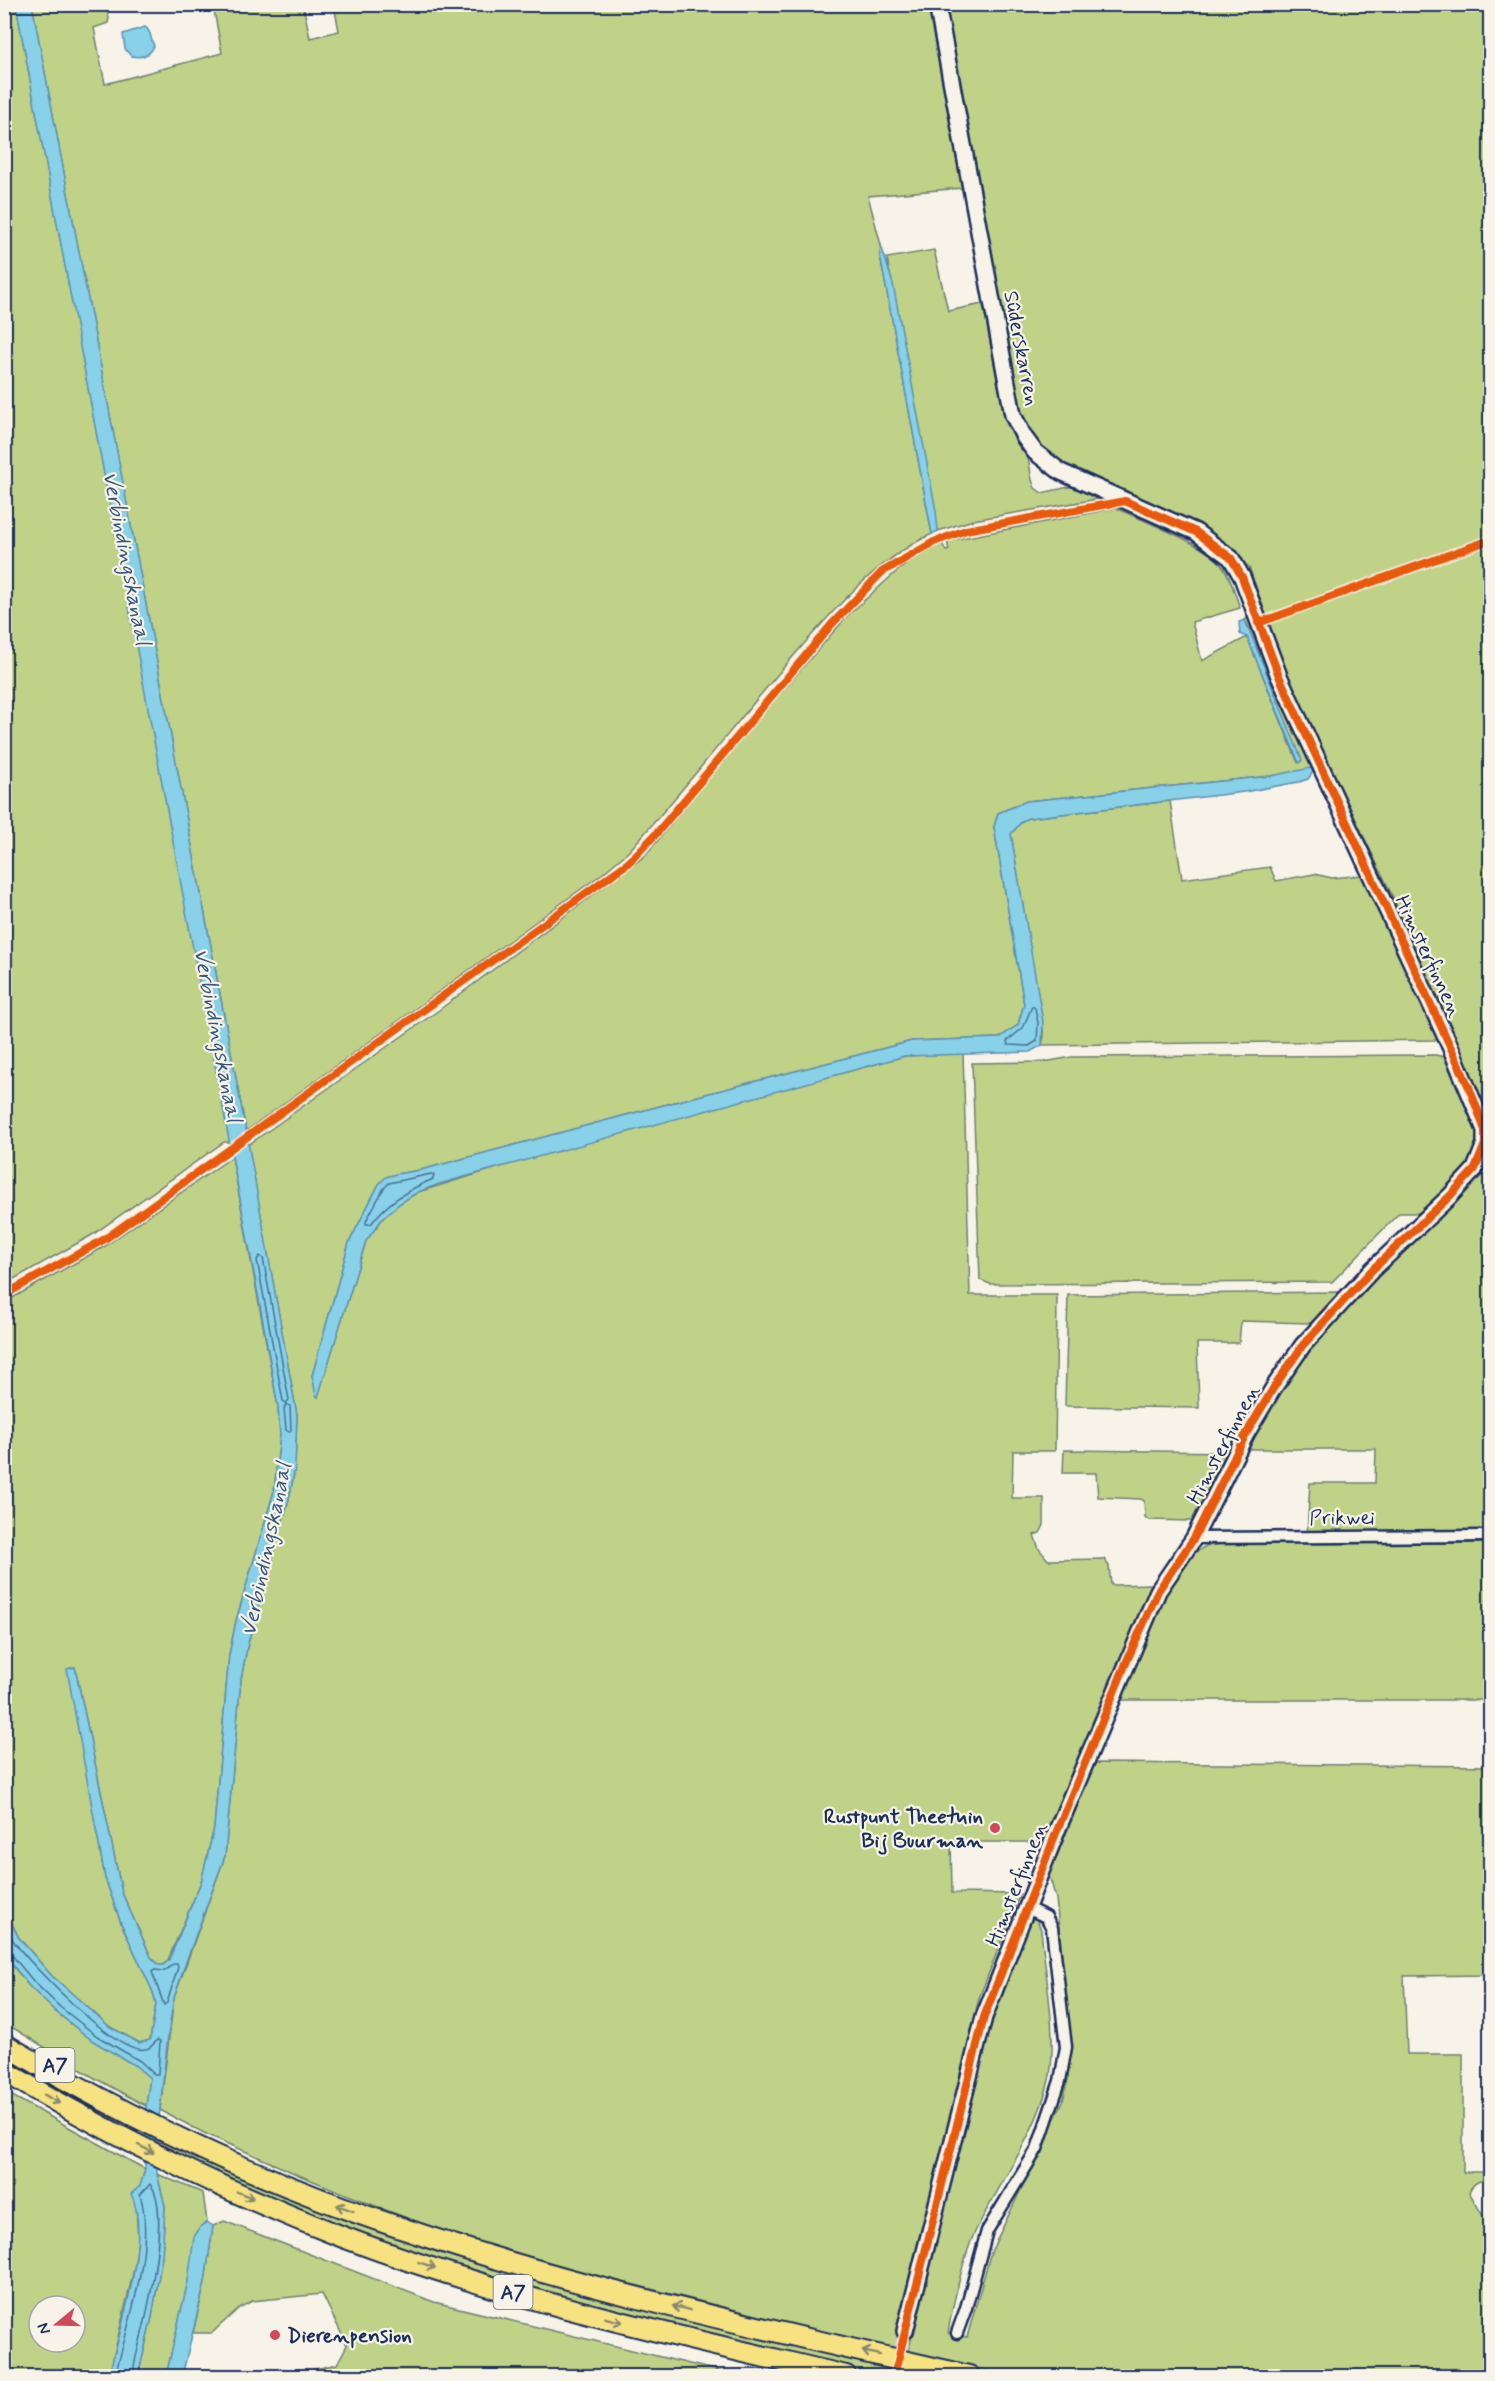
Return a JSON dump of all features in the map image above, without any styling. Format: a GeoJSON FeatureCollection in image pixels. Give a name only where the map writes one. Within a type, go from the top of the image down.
{"type":"FeatureCollection","features":[{"type":"Feature","properties":{"kind":"highway","name":"A7"},"geometry":{"type":"LineString","coordinates":[[4,2032],[78,2080],[104,2100]]}},
{"type":"Feature","properties":{"kind":"highway","name":"A7"},"geometry":{"type":"LineString","coordinates":[[4,2044],[104,2100],[235,2163],[341,2207],[410,2232],[524,2267],[621,2293],[969,2376]]}},
{"type":"Feature","properties":{"kind":"highway","name":"A7"},"geometry":{"type":"LineString","coordinates":[[4,2071],[100,2126],[191,2172],[342,2237],[453,2274],[602,2317],[846,2376]]}},
{"type":"Feature","properties":{"kind":"street","name":"Sûderskarren"},"geometry":{"type":"LineString","coordinates":[[937,4],[1013,415],[1024,437],[1035,452],[1061,472],[1196,532],[1231,558],[1242,577]]}},
{"type":"Feature","properties":{"kind":"street","name":"Himsterfinnen"},"geometry":{"type":"LineString","coordinates":[[905,2331],[984,2017],[1067,1806],[1158,1591],[1194,1538],[1246,1434],[1274,1387],[1304,1345],[1372,1270],[1475,1169],[1488,1145],[1485,1130],[1469,1088],[1279,676],[1242,577]]}},
{"type":"Feature","properties":{"kind":"street","name":"Prikwei"},"geometry":{"type":"LineString","coordinates":[[1194,1538],[1491,1536]]}},
{"type":"Feature","properties":{"kind":"street","name":"Himsterfinnen"},"geometry":{"type":"LineString","coordinates":[[957,2333],[987,2231],[1037,2149],[1060,2081],[1066,2047],[1052,1928],[1046,1917],[1027,1908]]}},
{"type":"Feature","properties":{"kind":"green space"},"geometry":{"type":"Polygon","coordinates":[[[16,4],[230,1142],[224,1142],[92,1235],[5,1284],[4,5],[16,4]]]}},
{"type":"Feature","properties":{"kind":"green space"},"geometry":{"type":"Polygon","coordinates":[[[32,5],[105,5],[109,18],[108,23],[94,28],[105,84],[222,53],[213,5],[303,5],[310,38],[339,31],[334,5],[929,5],[962,188],[868,196],[881,245],[880,255],[932,534],[891,558],[872,573],[838,607],[790,660],[628,852],[602,874],[246,1131],[32,5]]]}},
{"type":"Feature","properties":{"kind":"green space"},"geometry":{"type":"Polygon","coordinates":[[[941,5],[1490,5],[1490,1122],[1392,895],[1285,674],[1249,567],[1205,533],[1054,459],[1023,428],[941,5]]]}},
{"type":"Feature","properties":{"kind":"green space"},"geometry":{"type":"Polygon","coordinates":[[[934,250],[948,311],[983,304],[1005,420],[1018,445],[1028,457],[1035,488],[1042,493],[1073,486],[1097,499],[973,520],[938,531],[887,258],[934,250]]]}},
{"type":"Feature","properties":{"kind":"green space"},"geometry":{"type":"Polygon","coordinates":[[[1116,508],[1188,541],[1222,565],[1240,608],[1192,622],[1202,661],[1247,637],[1298,763],[1253,635],[1245,620],[1250,616],[1316,766],[1299,772],[1271,776],[1027,801],[998,813],[994,827],[1024,1004],[1018,1025],[999,1038],[912,1041],[421,1170],[396,1174],[379,1184],[349,1243],[312,1376],[318,1396],[366,1241],[383,1218],[400,1203],[418,1192],[537,1156],[905,1056],[963,1053],[970,1295],[1057,1295],[1055,1451],[1013,1451],[1012,1498],[1044,1498],[1044,1525],[1040,1533],[1034,1535],[1039,1549],[1048,1560],[1104,1559],[1109,1566],[1111,1585],[1154,1584],[1042,1842],[951,1842],[952,1893],[1020,1894],[979,1998],[894,2349],[525,2258],[458,2239],[301,2176],[204,2133],[160,2110],[174,1998],[225,1856],[241,1679],[248,1643],[289,1499],[295,1468],[297,1415],[248,1145],[439,1010],[646,855],[727,755],[848,615],[897,571],[927,550],[942,543],[946,551],[949,550],[947,541],[1116,508]]]}},
{"type":"Feature","properties":{"kind":"green space"},"geometry":{"type":"Polygon","coordinates":[[[1170,801],[1182,879],[1270,867],[1276,881],[1314,874],[1332,878],[1363,875],[1437,1040],[1042,1045],[1044,1036],[1011,834],[1022,821],[1028,818],[1170,801]]]}},
{"type":"Feature","properties":{"kind":"green space"},"geometry":{"type":"Polygon","coordinates":[[[1436,1055],[1444,1057],[1478,1136],[1478,1150],[1462,1178],[1419,1213],[1399,1213],[1332,1282],[990,1284],[980,1280],[972,1063],[1044,1062],[1072,1057],[1436,1055]]]}},
{"type":"Feature","properties":{"kind":"green space"},"geometry":{"type":"Polygon","coordinates":[[[232,1157],[278,1407],[280,1435],[274,1491],[236,1621],[229,1655],[214,1828],[201,1882],[168,1960],[163,1965],[159,1965],[151,1957],[122,1893],[75,1667],[68,1669],[105,1878],[121,1923],[153,1992],[156,2004],[150,2040],[140,2043],[110,2027],[51,1975],[19,1938],[5,1909],[5,1302],[102,1248],[232,1157]]]}},
{"type":"Feature","properties":{"kind":"green space"},"geometry":{"type":"Polygon","coordinates":[[[1490,1161],[1490,1533],[1307,1534],[1310,1483],[1375,1483],[1376,1449],[1244,1449],[1282,1382],[1356,1292],[1446,1205],[1480,1176],[1490,1161]]]}},
{"type":"Feature","properties":{"kind":"green space"},"geometry":{"type":"Polygon","coordinates":[[[1339,1292],[1311,1323],[1241,1321],[1239,1343],[1197,1343],[1199,1408],[1065,1406],[1068,1295],[1339,1292]]]}},
{"type":"Feature","properties":{"kind":"green space"},"geometry":{"type":"Polygon","coordinates":[[[1064,1450],[1231,1452],[1192,1521],[1149,1520],[1145,1517],[1144,1501],[1141,1499],[1098,1497],[1096,1473],[1063,1473],[1064,1450]]]}},
{"type":"Feature","properties":{"kind":"green space"},"geometry":{"type":"Polygon","coordinates":[[[1490,1543],[1490,1700],[1120,1700],[1170,1582],[1185,1560],[1206,1546],[1221,1544],[1490,1543]]]}},
{"type":"Feature","properties":{"kind":"green space"},"geometry":{"type":"Polygon","coordinates":[[[1095,1763],[1490,1766],[1490,1975],[1404,1976],[1407,2054],[1463,2054],[1463,2172],[1490,2172],[1490,2180],[1477,2182],[1469,2192],[1490,2228],[1490,2376],[1011,2376],[908,2352],[983,2048],[1024,1931],[1033,1918],[1037,1919],[1041,1930],[1050,2006],[1052,2046],[1049,2080],[1035,2120],[1017,2158],[971,2242],[959,2281],[948,2333],[967,2337],[991,2252],[1063,2101],[1068,2079],[1070,2036],[1056,1899],[1049,1875],[1095,1763]]]}},
{"type":"Feature","properties":{"kind":"green space"},"geometry":{"type":"Polygon","coordinates":[[[4,1955],[29,1986],[56,2012],[93,2041],[136,2066],[150,2078],[146,2106],[93,2077],[5,2023],[4,1955]]]}},
{"type":"Feature","properties":{"kind":"green space"},"geometry":{"type":"Polygon","coordinates":[[[5,2092],[145,2169],[136,2204],[138,2241],[134,2269],[109,2376],[5,2376],[5,2092]]]}},
{"type":"Feature","properties":{"kind":"green space"},"geometry":{"type":"Polygon","coordinates":[[[63,2093],[146,2131],[145,2145],[69,2099],[63,2093]]]}},
{"type":"Feature","properties":{"kind":"green space"},"geometry":{"type":"Polygon","coordinates":[[[157,2137],[349,2221],[434,2251],[537,2280],[939,2376],[873,2376],[580,2305],[427,2261],[224,2181],[157,2144],[157,2137]]]}},
{"type":"Feature","properties":{"kind":"green space"},"geometry":{"type":"Polygon","coordinates":[[[157,2174],[203,2193],[207,2222],[201,2226],[166,2376],[138,2376],[152,2317],[162,2256],[165,2206],[157,2174]]]}},
{"type":"Feature","properties":{"kind":"green space"},"geometry":{"type":"Polygon","coordinates":[[[224,2221],[434,2302],[739,2376],[201,2376],[201,2372],[298,2373],[337,2364],[347,2345],[322,2294],[252,2301],[239,2308],[212,2333],[193,2333],[205,2282],[213,2226],[224,2221]]]}},
{"type":"Feature","properties":{"kind":"water","name":"Verbindingskanaal"},"geometry":{"type":"Polygon","coordinates":[[[32,4],[246,1131],[297,1415],[295,1468],[289,1499],[248,1643],[241,1679],[225,1856],[174,1998],[157,2137],[157,2174],[165,2206],[162,2256],[152,2317],[138,2376],[109,2376],[132,2284],[136,2258],[138,2233],[131,2194],[140,2186],[145,2169],[146,2106],[150,2078],[136,2066],[93,2041],[56,2012],[29,1986],[5,1955],[4,1909],[19,1938],[51,1975],[110,2027],[139,2043],[150,2040],[156,2004],[153,1992],[121,1923],[105,1878],[67,1669],[75,1667],[122,1893],[151,1957],[159,1965],[163,1965],[169,1960],[201,1882],[214,1828],[229,1655],[236,1621],[274,1491],[280,1435],[278,1407],[262,1316],[16,5],[32,4]]]}},
{"type":"Feature","properties":{"kind":"water"},"geometry":{"type":"Polygon","coordinates":[[[145,27],[149,31],[154,46],[145,55],[131,56],[125,49],[123,34],[145,27]]]}},
{"type":"Feature","properties":{"kind":"water"},"geometry":{"type":"Polygon","coordinates":[[[881,245],[893,284],[936,511],[938,531],[932,534],[880,255],[881,245]]]}},
{"type":"Feature","properties":{"kind":"water"},"geometry":{"type":"Polygon","coordinates":[[[1245,620],[1302,760],[1299,763],[1247,637],[1240,634],[1239,622],[1245,620]]]}},
{"type":"Feature","properties":{"kind":"water"},"geometry":{"type":"Polygon","coordinates":[[[1311,768],[1313,772],[1308,779],[1299,782],[1244,792],[1028,818],[1022,821],[1011,834],[1043,1022],[1042,1045],[1030,1052],[905,1056],[439,1184],[418,1192],[400,1203],[383,1218],[366,1241],[318,1397],[316,1395],[312,1376],[349,1243],[379,1184],[386,1177],[421,1170],[912,1041],[999,1038],[1018,1025],[1024,1004],[994,827],[998,813],[1027,801],[1271,776],[1311,768]]]}},
{"type":"Feature","properties":{"kind":"water"},"geometry":{"type":"Polygon","coordinates":[[[207,2222],[213,2226],[205,2282],[182,2376],[166,2376],[188,2281],[194,2237],[201,2226],[207,2222]]]}},
{"type":"Feature","properties":{"kind":"tunnel"},"geometry":{"type":"LineString","coordinates":[[894,2376],[905,2331]]}},
{"type":"Feature","properties":{"kind":"cycle path"},"geometry":{"type":"LineString","coordinates":[[4,1295],[105,1239],[628,863],[656,834],[832,624],[882,572],[934,542],[966,530],[1125,501],[1196,532],[1231,558],[1242,577],[1279,676],[1469,1087],[1485,1130],[1485,1144],[1475,1169],[1372,1270],[1303,1345],[1246,1434],[1194,1538],[1158,1591],[1058,1828],[984,2017],[894,2376]]}},
{"type":"Feature","properties":{"kind":"cycle path"},"geometry":{"type":"LineString","coordinates":[[1258,623],[1490,540]]}},
{"type":"Feature","properties":{"kind":"place","name":"Rustpunt Theetuin Bij Buurman"},"geometry":{"type":"Point","coordinates":[995,1828]}},
{"type":"Feature","properties":{"kind":"place","name":"Dierenpension"},"geometry":{"type":"Point","coordinates":[275,2335]}}]}
